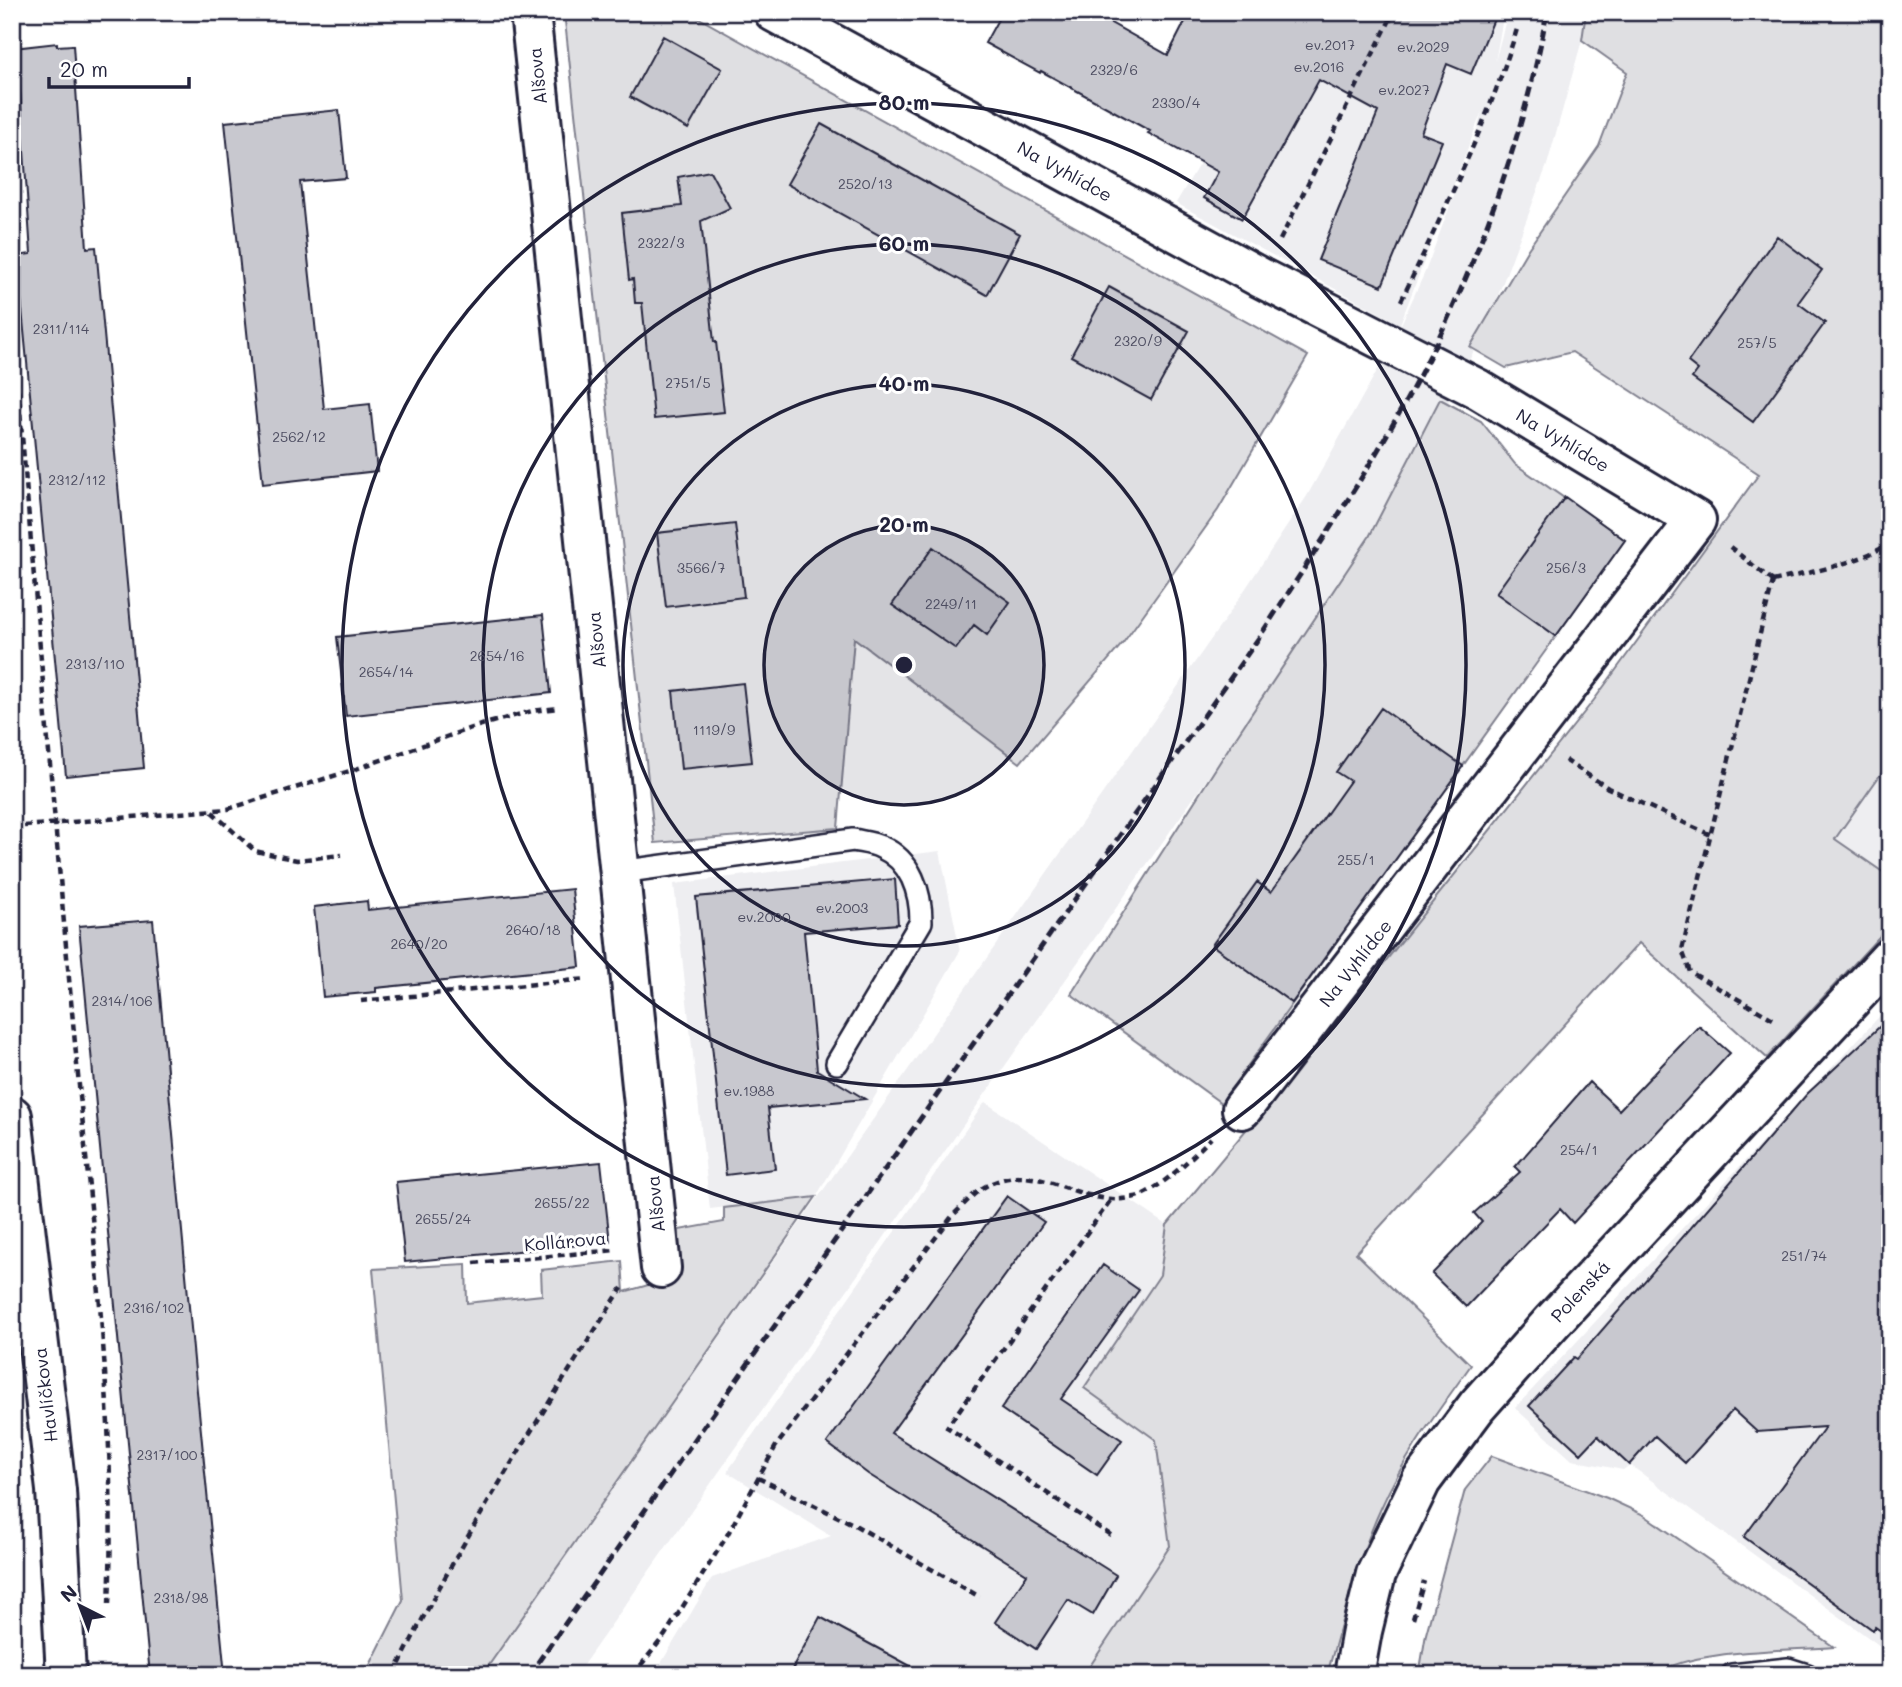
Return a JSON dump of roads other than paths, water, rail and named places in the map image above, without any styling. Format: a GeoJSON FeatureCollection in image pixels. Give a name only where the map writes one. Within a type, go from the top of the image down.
{"type":"FeatureCollection","features":[{"type":"Feature","properties":{"kind":"street","name":"Alšova"},"geometry":{"type":"LineString","coordinates":[[530,12],[660,1257]]}},
{"type":"Feature","properties":{"kind":"street","name":"Na Vyhlídce"},"geometry":{"type":"LineString","coordinates":[[774,12],[1261,278],[1478,389],[1696,520],[1242,1109]]}},
{"type":"Feature","properties":{"kind":"street","name":"Polenská"},"geometry":{"type":"LineString","coordinates":[[1354,1675],[1376,1574],[1421,1481],[1477,1406],[1550,1323],[1890,958]]}},
{"type":"Feature","properties":{"kind":"street","name":"Havlíčkova"},"geometry":{"type":"LineString","coordinates":[[12,1116],[56,1490],[66,1675]]}},
{"type":"Feature","properties":{"kind":"lane"},"geometry":{"type":"LineString","coordinates":[[620,872],[853,840],[881,847],[905,864],[921,901],[921,922],[837,1063]]}},
{"type":"Feature","properties":{"kind":"lane"},"geometry":{"type":"LineString","coordinates":[[1732,1675],[1788,1669],[1807,1675]]}},
{"type":"Feature","properties":{"kind":"railway"},"geometry":{"type":"LineString","coordinates":[[529,1675],[1258,639],[1367,469],[1446,323],[1482,237],[1514,146],[1547,12]]}}]}
